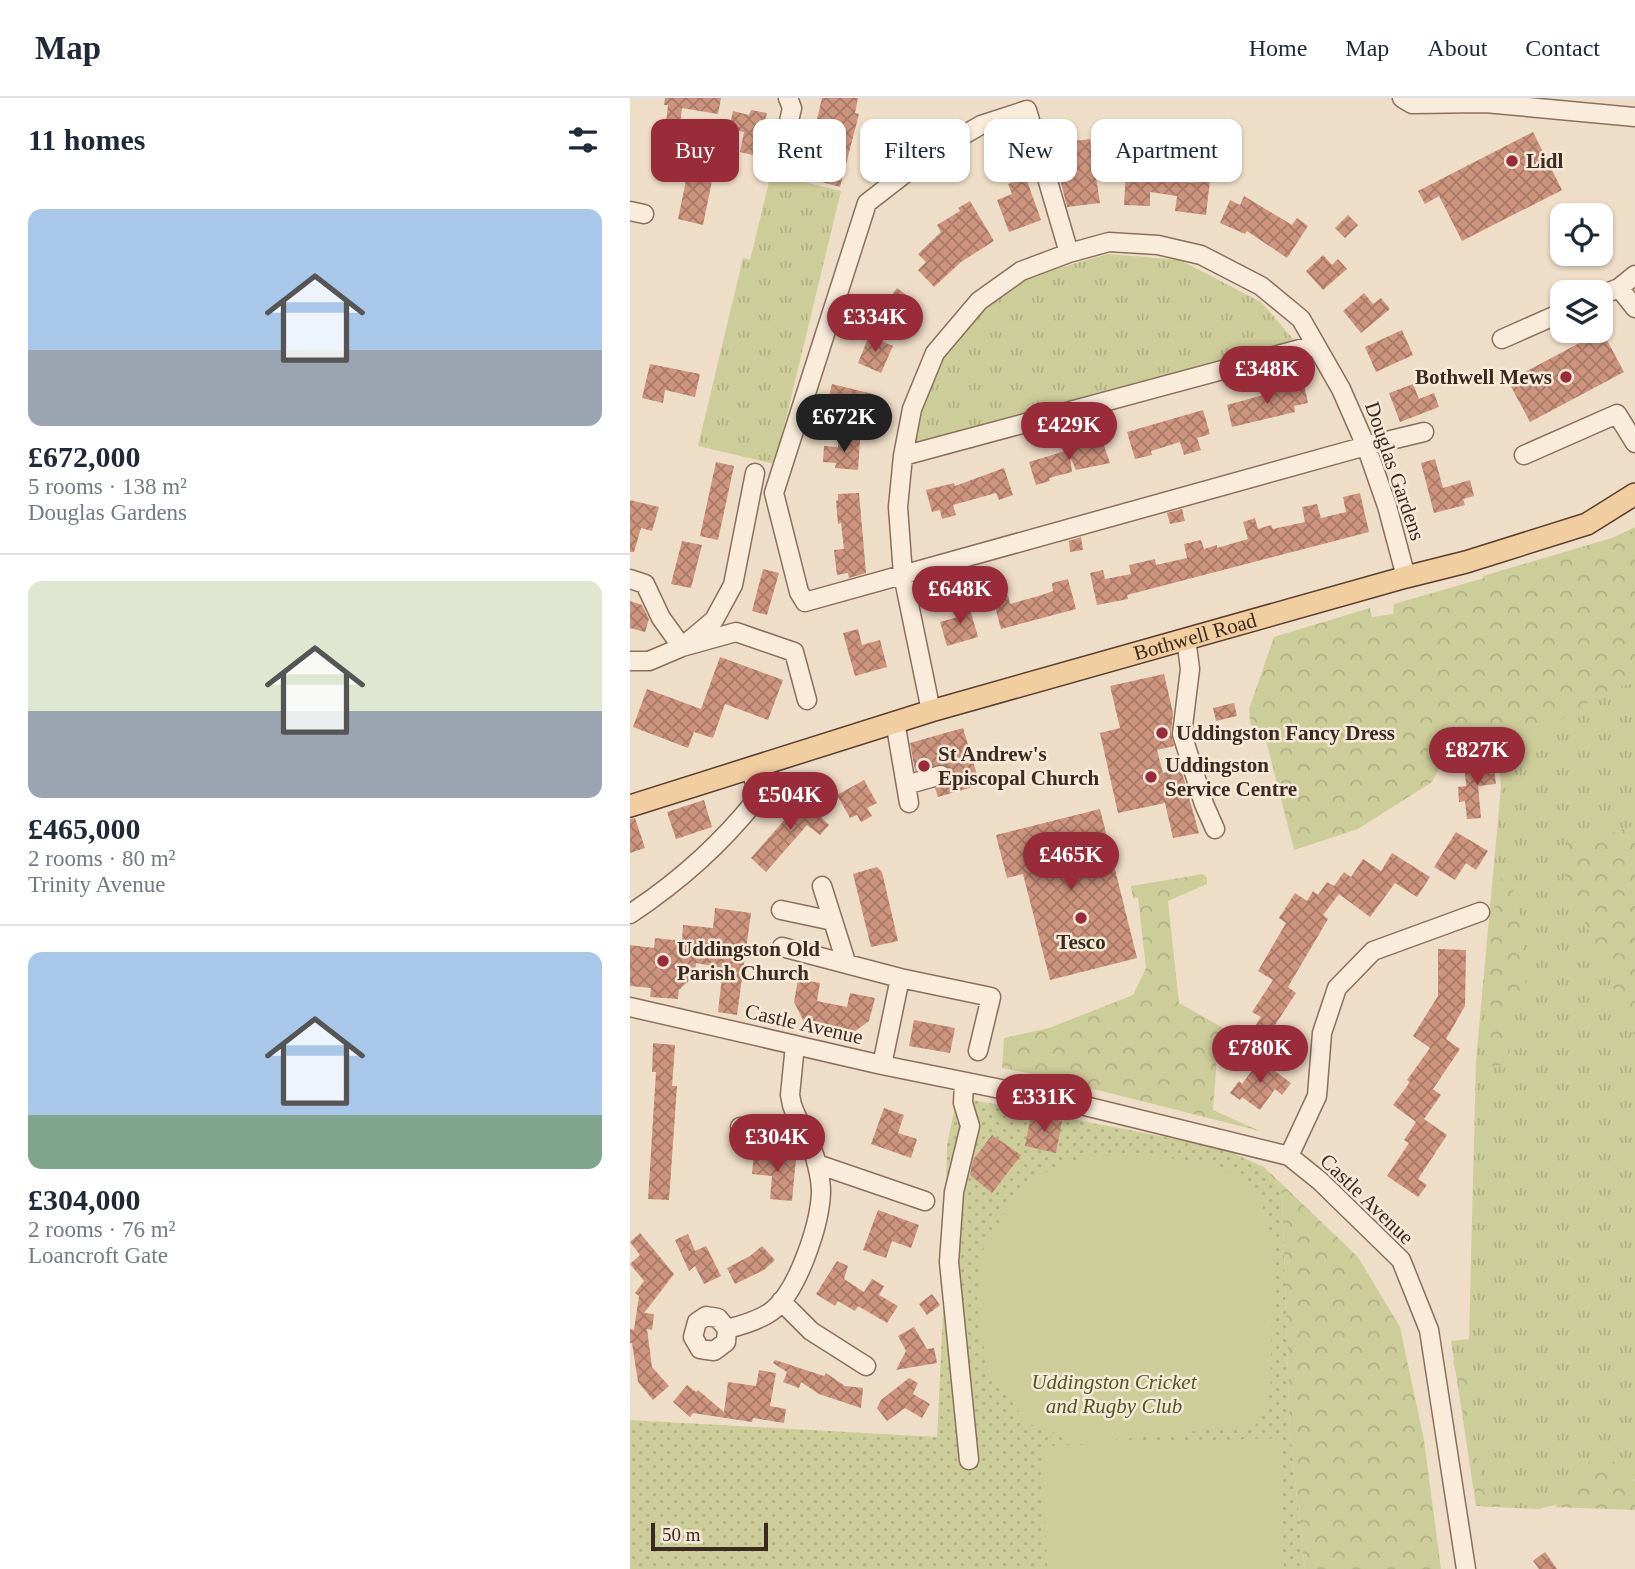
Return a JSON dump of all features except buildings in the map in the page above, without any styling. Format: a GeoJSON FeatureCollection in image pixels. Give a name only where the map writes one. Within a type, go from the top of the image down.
{"type":"FeatureCollection","features":[{"type":"Feature","properties":{"kind":"main road","name":"Bothwell Road"},"geometry":{"type":"LineString","coordinates":[[630,806],[931,711],[1466,562],[1587,524],[1635,494]]}},
{"type":"Feature","properties":{"kind":"street"},"geometry":{"type":"LineString","coordinates":[[788,98],[792,108],[789,119]]}},
{"type":"Feature","properties":{"kind":"street"},"geometry":{"type":"LineString","coordinates":[[1402,98],[1412,104],[1484,100],[1635,117]]}},
{"type":"Feature","properties":{"kind":"street"},"geometry":{"type":"LineString","coordinates":[[1069,253],[1027,110],[981,125],[946,145],[867,203],[775,488],[774,497],[799,592],[805,602],[1424,432]]}},
{"type":"Feature","properties":{"kind":"street","name":"Douglas Gardens"},"geometry":{"type":"LineString","coordinates":[[931,711],[903,575],[898,507],[903,456],[912,409],[935,353],[979,301],[1021,271],[1069,253],[1109,242],[1158,245],[1201,255],[1261,286],[1301,319],[1341,389],[1366,446],[1387,506],[1406,577]]}},
{"type":"Feature","properties":{"kind":"street"},"geometry":{"type":"LineString","coordinates":[[1613,290],[1635,275]]}},
{"type":"Feature","properties":{"kind":"street"},"geometry":{"type":"LineString","coordinates":[[1619,288],[1635,308]]}},
{"type":"Feature","properties":{"kind":"street"},"geometry":{"type":"LineString","coordinates":[[1502,339],[1550,318]]}},
{"type":"Feature","properties":{"kind":"street"},"geometry":{"type":"LineString","coordinates":[[903,456],[1315,345]]}},
{"type":"Feature","properties":{"kind":"street"},"geometry":{"type":"LineString","coordinates":[[1524,455],[1617,414],[1635,443]]}},
{"type":"Feature","properties":{"kind":"street"},"geometry":{"type":"LineString","coordinates":[[682,647],[714,620],[733,585],[755,473]]}},
{"type":"Feature","properties":{"kind":"street"},"geometry":{"type":"LineString","coordinates":[[630,579],[645,584],[660,618],[682,647]]}},
{"type":"Feature","properties":{"kind":"street"},"geometry":{"type":"LineString","coordinates":[[630,661],[649,660],[682,647],[736,632],[794,652],[807,700]]}},
{"type":"Feature","properties":{"kind":"street"},"geometry":{"type":"LineString","coordinates":[[1186,638],[1190,669],[1182,734],[1204,804],[1215,829]]}},
{"type":"Feature","properties":{"kind":"street"},"geometry":{"type":"LineString","coordinates":[[895,722],[909,803]]}},
{"type":"Feature","properties":{"kind":"street"},"geometry":{"type":"LineString","coordinates":[[630,914],[664,891],[738,823],[756,800],[750,767]]}},
{"type":"Feature","properties":{"kind":"street"},"geometry":{"type":"LineString","coordinates":[[906,785],[941,775]]}},
{"type":"Feature","properties":{"kind":"street"},"geometry":{"type":"LineString","coordinates":[[822,886],[846,962]]}},
{"type":"Feature","properties":{"kind":"street"},"geometry":{"type":"LineString","coordinates":[[781,910],[833,921]]}},
{"type":"Feature","properties":{"kind":"street"},"geometry":{"type":"LineString","coordinates":[[1289,1156],[1317,1096],[1322,1033],[1336,988],[1373,951],[1480,912]]}},
{"type":"Feature","properties":{"kind":"street"},"geometry":{"type":"LineString","coordinates":[[782,947],[900,978],[991,997],[978,1051]]}},
{"type":"Feature","properties":{"kind":"street"},"geometry":{"type":"LineString","coordinates":[[883,1065],[900,978]]}},
{"type":"Feature","properties":{"kind":"street","name":"Castle Avenue"},"geometry":{"type":"LineString","coordinates":[[630,1006],[883,1065],[1084,1106],[1289,1156],[1320,1181],[1401,1260],[1429,1330],[1466,1569]]}},
{"type":"Feature","properties":{"kind":"street"},"geometry":{"type":"LineString","coordinates":[[727,1329],[773,1310],[804,1263],[813,1236],[821,1192],[817,1164],[799,1124],[790,1095],[795,1045]]}},
{"type":"Feature","properties":{"kind":"street"},"geometry":{"type":"LineString","coordinates":[[964,1082],[963,1103],[970,1126],[954,1192],[949,1262],[969,1460]]}},
{"type":"Feature","properties":{"kind":"street"},"geometry":{"type":"LineString","coordinates":[[740,1127],[777,1130],[799,1124]]}},
{"type":"Feature","properties":{"kind":"street"},"geometry":{"type":"LineString","coordinates":[[817,1164],[925,1201]]}},
{"type":"Feature","properties":{"kind":"street"},"geometry":{"type":"LineString","coordinates":[[781,1301],[811,1331],[866,1366]]}},
{"type":"Feature","properties":{"kind":"green space"},"geometry":{"type":"Polygon","coordinates":[[[769,182],[804,182],[841,191],[775,464],[698,446],[743,258],[750,260],[769,182]]]}},
{"type":"Feature","properties":{"kind":"green space"},"geometry":{"type":"Polygon","coordinates":[[[1108,254],[1180,260],[1261,302],[1294,340],[916,445],[918,412],[942,356],[978,310],[1024,278],[1108,254]]]}},
{"type":"Feature","properties":{"kind":"green space"},"geometry":{"type":"Polygon","coordinates":[[[1635,527],[1635,1479],[1608,1492],[1539,1509],[1476,1506],[1451,1341],[1469,1339],[1476,1061],[1501,787],[1483,576],[1612,538],[1635,527]]]}},
{"type":"Feature","properties":{"kind":"green space"},"geometry":{"type":"Polygon","coordinates":[[[1635,530],[1635,684],[1619,686],[1597,697],[1510,751],[1445,757],[1432,782],[1358,829],[1294,850],[1267,744],[1250,723],[1249,709],[1274,637],[1370,608],[1372,617],[1393,614],[1394,604],[1561,556],[1635,530]]]}},
{"type":"Feature","properties":{"kind":"green space"},"geometry":{"type":"Polygon","coordinates":[[[1635,825],[1635,1038],[1561,866],[1568,839],[1609,834],[1635,825]]]}},
{"type":"Feature","properties":{"kind":"green space"},"geometry":{"type":"Polygon","coordinates":[[[1203,874],[1207,878],[1207,884],[1168,901],[1179,1003],[1225,1029],[1217,1057],[1213,1110],[1260,1131],[1002,1068],[1004,1038],[1049,1028],[1133,995],[1146,968],[1138,898],[1133,898],[1131,886],[1203,874]]]}},
{"type":"Feature","properties":{"kind":"green space"},"geometry":{"type":"Polygon","coordinates":[[[1503,879],[1510,882],[1522,920],[1526,991],[1507,1002],[1504,1019],[1510,1048],[1508,1059],[1505,1065],[1490,1066],[1485,1051],[1491,932],[1495,906],[1493,881],[1503,879]]]}},
{"type":"Feature","properties":{"kind":"green space","name":"Uddingston Cricket and Rugby Club"},"geometry":{"type":"Polygon","coordinates":[[[957,1097],[1222,1148],[1264,1167],[1282,1190],[1290,1435],[1305,1569],[630,1569],[630,1420],[937,1437],[947,1145],[957,1097]]]}},
{"type":"Feature","properties":{"kind":"green space"},"geometry":{"type":"Polygon","coordinates":[[[1098,1152],[1160,1156],[1212,1165],[1241,1176],[1259,1194],[1274,1245],[1270,1395],[1256,1425],[1083,1443],[1027,1423],[987,1368],[977,1303],[980,1255],[1003,1215],[1038,1175],[1098,1152]]]}},
{"type":"Feature","properties":{"kind":"green space"},"geometry":{"type":"Polygon","coordinates":[[[1264,1167],[1358,1257],[1400,1327],[1424,1440],[1441,1569],[1305,1569],[1290,1435],[1282,1190],[1264,1167]]]}},
{"type":"Feature","properties":{"kind":"green space"},"geometry":{"type":"Polygon","coordinates":[[[1469,1361],[1474,1455],[1486,1486],[1503,1506],[1488,1507],[1477,1504],[1459,1382],[1453,1362],[1469,1361]]]}},
{"type":"Feature","properties":{"kind":"green space"},"geometry":{"type":"Polygon","coordinates":[[[1279,1438],[1284,1569],[1047,1569],[1043,1446],[1279,1438]]]}},
{"type":"Feature","properties":{"kind":"green space"},"geometry":{"type":"Polygon","coordinates":[[[1605,1460],[1620,1463],[1624,1482],[1635,1480],[1635,1510],[1555,1507],[1584,1463],[1605,1460]]]}},
{"type":"Feature","properties":{"kind":"place","name":"Lidl"},"geometry":{"type":"Point","coordinates":[1512,161]}},
{"type":"Feature","properties":{"kind":"place","name":"Bothwell Mews"},"geometry":{"type":"Point","coordinates":[1566,377]}},
{"type":"Feature","properties":{"kind":"place","name":"Uddingston Fancy Dress"},"geometry":{"type":"Point","coordinates":[1162,733]}},
{"type":"Feature","properties":{"kind":"place","name":"St Andrew's Episcopal Church"},"geometry":{"type":"Point","coordinates":[924,766]}},
{"type":"Feature","properties":{"kind":"place","name":"Uddingston Service Centre"},"geometry":{"type":"Point","coordinates":[1151,777]}},
{"type":"Feature","properties":{"kind":"place","name":"Tesco"},"geometry":{"type":"Point","coordinates":[1081,918]}},
{"type":"Feature","properties":{"kind":"place","name":"Uddingston Old Parish Church"},"geometry":{"type":"Point","coordinates":[663,961]}}]}
